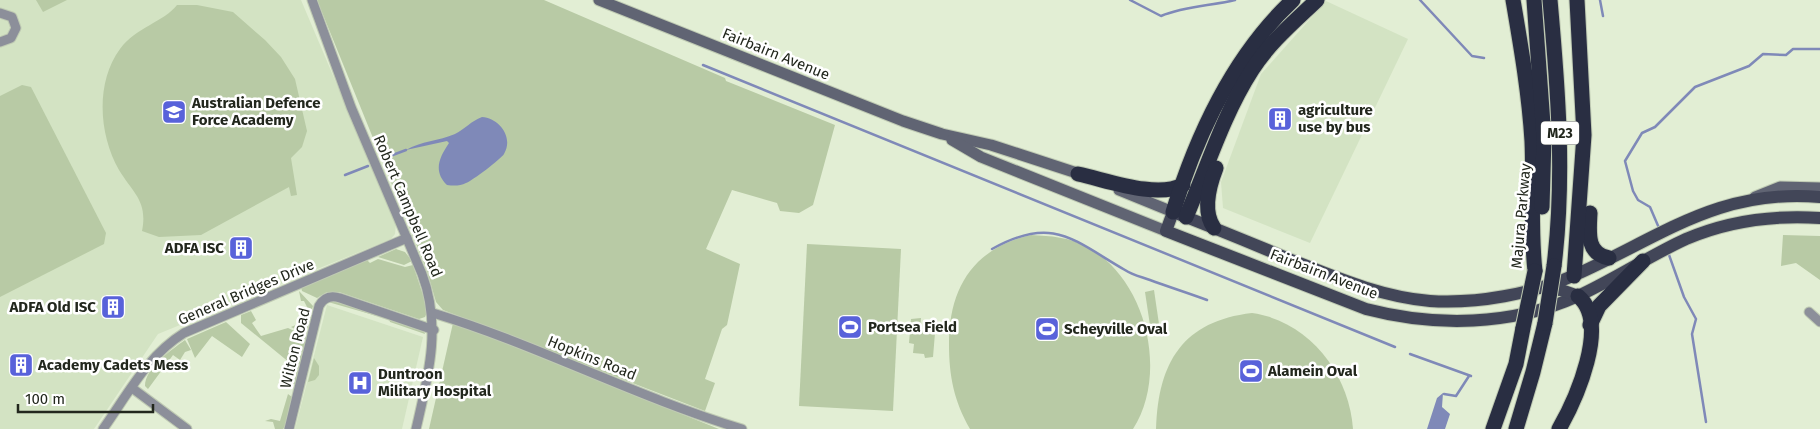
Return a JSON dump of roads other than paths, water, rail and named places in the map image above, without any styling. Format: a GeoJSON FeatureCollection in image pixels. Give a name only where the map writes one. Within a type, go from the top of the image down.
{"type":"FeatureCollection","features":[{"type":"Feature","properties":{"kind":"highway"},"geometry":{"type":"LineString","coordinates":[[1180,214],[1183,185],[1218,100],[1259,37],[1293,0]]}},
{"type":"Feature","properties":{"kind":"highway"},"geometry":{"type":"LineString","coordinates":[[1180,214],[1252,71],[1275,41],[1317,0]]}},
{"type":"Feature","properties":{"kind":"highway"},"geometry":{"type":"LineString","coordinates":[[1513,0],[1527,91],[1532,141],[1531,230],[1534,271]]}},
{"type":"Feature","properties":{"kind":"highway","name":"Majura Parkway"},"geometry":{"type":"LineString","coordinates":[[1493,429],[1516,364],[1534,271],[1542,201],[1544,138],[1534,0]]}},
{"type":"Feature","properties":{"kind":"highway","name":"M23"},"geometry":{"type":"LineString","coordinates":[[1516,429],[1545,323],[1554,266],[1561,186],[1560,131],[1550,0]]}},
{"type":"Feature","properties":{"kind":"highway"},"geometry":{"type":"LineString","coordinates":[[1574,276],[1584,135],[1577,0]]}},
{"type":"Feature","properties":{"kind":"highway"},"geometry":{"type":"LineString","coordinates":[[1214,228],[1208,214],[1210,182],[1241,108],[1252,71]]}},
{"type":"Feature","properties":{"kind":"highway"},"geometry":{"type":"LineString","coordinates":[[1584,135],[1591,173],[1589,241],[1596,253],[1609,258]]}},
{"type":"Feature","properties":{"kind":"highway"},"geometry":{"type":"LineString","coordinates":[[1078,174],[1144,189],[1171,189],[1183,185]]}},
{"type":"Feature","properties":{"kind":"highway"},"geometry":{"type":"LineString","coordinates":[[1559,429],[1580,386],[1587,361],[1590,325],[1599,306],[1645,261]]}},
{"type":"Feature","properties":{"kind":"highway"},"geometry":{"type":"LineString","coordinates":[[1574,294],[1584,304],[1590,325]]}},
{"type":"Feature","properties":{"kind":"main road","name":"Fairbairn Avenue"},"geometry":{"type":"LineString","coordinates":[[599,0],[622,4],[831,94],[942,134],[991,145],[1078,174],[1360,286],[1431,301],[1461,301],[1534,289],[1574,276],[1676,224],[1702,213],[1744,201],[1788,196],[1820,197]]}},
{"type":"Feature","properties":{"kind":"main road","name":"Fairbairn Avenue"},"geometry":{"type":"LineString","coordinates":[[942,134],[981,157],[1330,297],[1395,316],[1426,321],[1469,321],[1529,312],[1558,303],[1685,240],[1741,222],[1789,217],[1820,218]]}},
{"type":"Feature","properties":{"kind":"main road"},"geometry":{"type":"LineString","coordinates":[[1744,201],[1780,187],[1820,188]]}},
{"type":"Feature","properties":{"kind":"main road"},"geometry":{"type":"LineString","coordinates":[[1166,231],[1180,214]]}},
{"type":"Feature","properties":{"kind":"main road"},"geometry":{"type":"LineString","coordinates":[[1179,235],[1180,214]]}},
{"type":"Feature","properties":{"kind":"main road"},"geometry":{"type":"LineString","coordinates":[[1534,289],[1554,289],[1574,294],[1574,276]]}},
{"type":"Feature","properties":{"kind":"street","name":"Robert Campbell Road"},"geometry":{"type":"LineString","coordinates":[[312,0],[350,107],[425,282],[433,313],[434,330],[431,360],[416,429]]}},
{"type":"Feature","properties":{"kind":"street"},"geometry":{"type":"LineString","coordinates":[[0,13],[10,16],[16,26],[13,37],[0,42]]}},
{"type":"Feature","properties":{"kind":"street","name":"General Bridges Drive"},"geometry":{"type":"LineString","coordinates":[[103,429],[157,353],[189,330],[407,238]]}},
{"type":"Feature","properties":{"kind":"street","name":"Wilton Road"},"geometry":{"type":"LineString","coordinates":[[289,429],[320,306],[325,299],[333,296],[434,330]]}},
{"type":"Feature","properties":{"kind":"street"},"geometry":{"type":"LineString","coordinates":[[1808,312],[1820,322]]}},
{"type":"Feature","properties":{"kind":"street","name":"Hopkins Road"},"geometry":{"type":"LineString","coordinates":[[433,313],[562,360],[706,418],[742,429]]}},
{"type":"Feature","properties":{"kind":"street"},"geometry":{"type":"LineString","coordinates":[[132,388],[187,429]]}},
{"type":"Feature","properties":{"kind":"water"},"geometry":{"type":"Polygon","coordinates":[[[482,117],[488,118],[499,125],[506,135],[507,148],[498,160],[464,184],[457,186],[447,185],[440,175],[440,159],[449,143],[447,141],[406,150],[455,134],[482,117]]]}},
{"type":"Feature","properties":{"kind":"water"},"geometry":{"type":"Polygon","coordinates":[[[1443,393],[1442,407],[1450,414],[1445,429],[1427,429],[1437,398],[1443,393]]]}},
{"type":"Feature","properties":{"kind":"waterway"},"geometry":{"type":"LineString","coordinates":[[1130,0],[1161,16],[1188,8],[1235,0]]}},
{"type":"Feature","properties":{"kind":"waterway"},"geometry":{"type":"LineString","coordinates":[[1420,0],[1472,56],[1484,58]]}},
{"type":"Feature","properties":{"kind":"waterway"},"geometry":{"type":"LineString","coordinates":[[1600,0],[1603,16]]}},
{"type":"Feature","properties":{"kind":"waterway"},"geometry":{"type":"LineString","coordinates":[[1659,228],[1650,207],[1638,200],[1633,191],[1625,161],[1642,133],[1655,127],[1695,87],[1749,66],[1763,54],[1786,55],[1793,49],[1820,49]]}},
{"type":"Feature","properties":{"kind":"waterway"},"geometry":{"type":"LineString","coordinates":[[703,65],[1395,347]]}},
{"type":"Feature","properties":{"kind":"waterway"},"geometry":{"type":"LineString","coordinates":[[382,159],[406,150]]}},
{"type":"Feature","properties":{"kind":"waterway"},"geometry":{"type":"LineString","coordinates":[[345,175],[368,166]]}},
{"type":"Feature","properties":{"kind":"waterway"},"geometry":{"type":"LineString","coordinates":[[992,249],[1013,239],[1031,234],[1047,233],[1062,236],[1091,249],[1131,273],[1207,300]]}},
{"type":"Feature","properties":{"kind":"waterway"},"geometry":{"type":"LineString","coordinates":[[1668,252],[1684,297],[1696,319],[1692,334],[1706,422]]}},
{"type":"Feature","properties":{"kind":"waterway"},"geometry":{"type":"LineString","coordinates":[[1410,354],[1471,376]]}},
{"type":"Feature","properties":{"kind":"waterway"},"geometry":{"type":"LineString","coordinates":[[1444,394],[1456,396],[1469,376]]}},
{"type":"Feature","properties":{"kind":"place","name":"Australian Defence Force Academy"},"geometry":{"type":"Point","coordinates":[174,112]}},
{"type":"Feature","properties":{"kind":"place","name":"agriculture use by bus"},"geometry":{"type":"Point","coordinates":[1280,119]}},
{"type":"Feature","properties":{"kind":"place","name":"ADFA ISC"},"geometry":{"type":"Point","coordinates":[241,248]}},
{"type":"Feature","properties":{"kind":"place","name":"ADFA Old ISC"},"geometry":{"type":"Point","coordinates":[113,307]}},
{"type":"Feature","properties":{"kind":"place","name":"Portsea Field"},"geometry":{"type":"Point","coordinates":[850,327]}},
{"type":"Feature","properties":{"kind":"place","name":"Scheyville Oval"},"geometry":{"type":"Point","coordinates":[1047,329]}},
{"type":"Feature","properties":{"kind":"place","name":"Academy Cadets Mess"},"geometry":{"type":"Point","coordinates":[21,365]}},
{"type":"Feature","properties":{"kind":"place","name":"Alamein Oval"},"geometry":{"type":"Point","coordinates":[1251,371]}},
{"type":"Feature","properties":{"kind":"place","name":"Duntroon Military Hospital"},"geometry":{"type":"Point","coordinates":[360,383]}}]}
